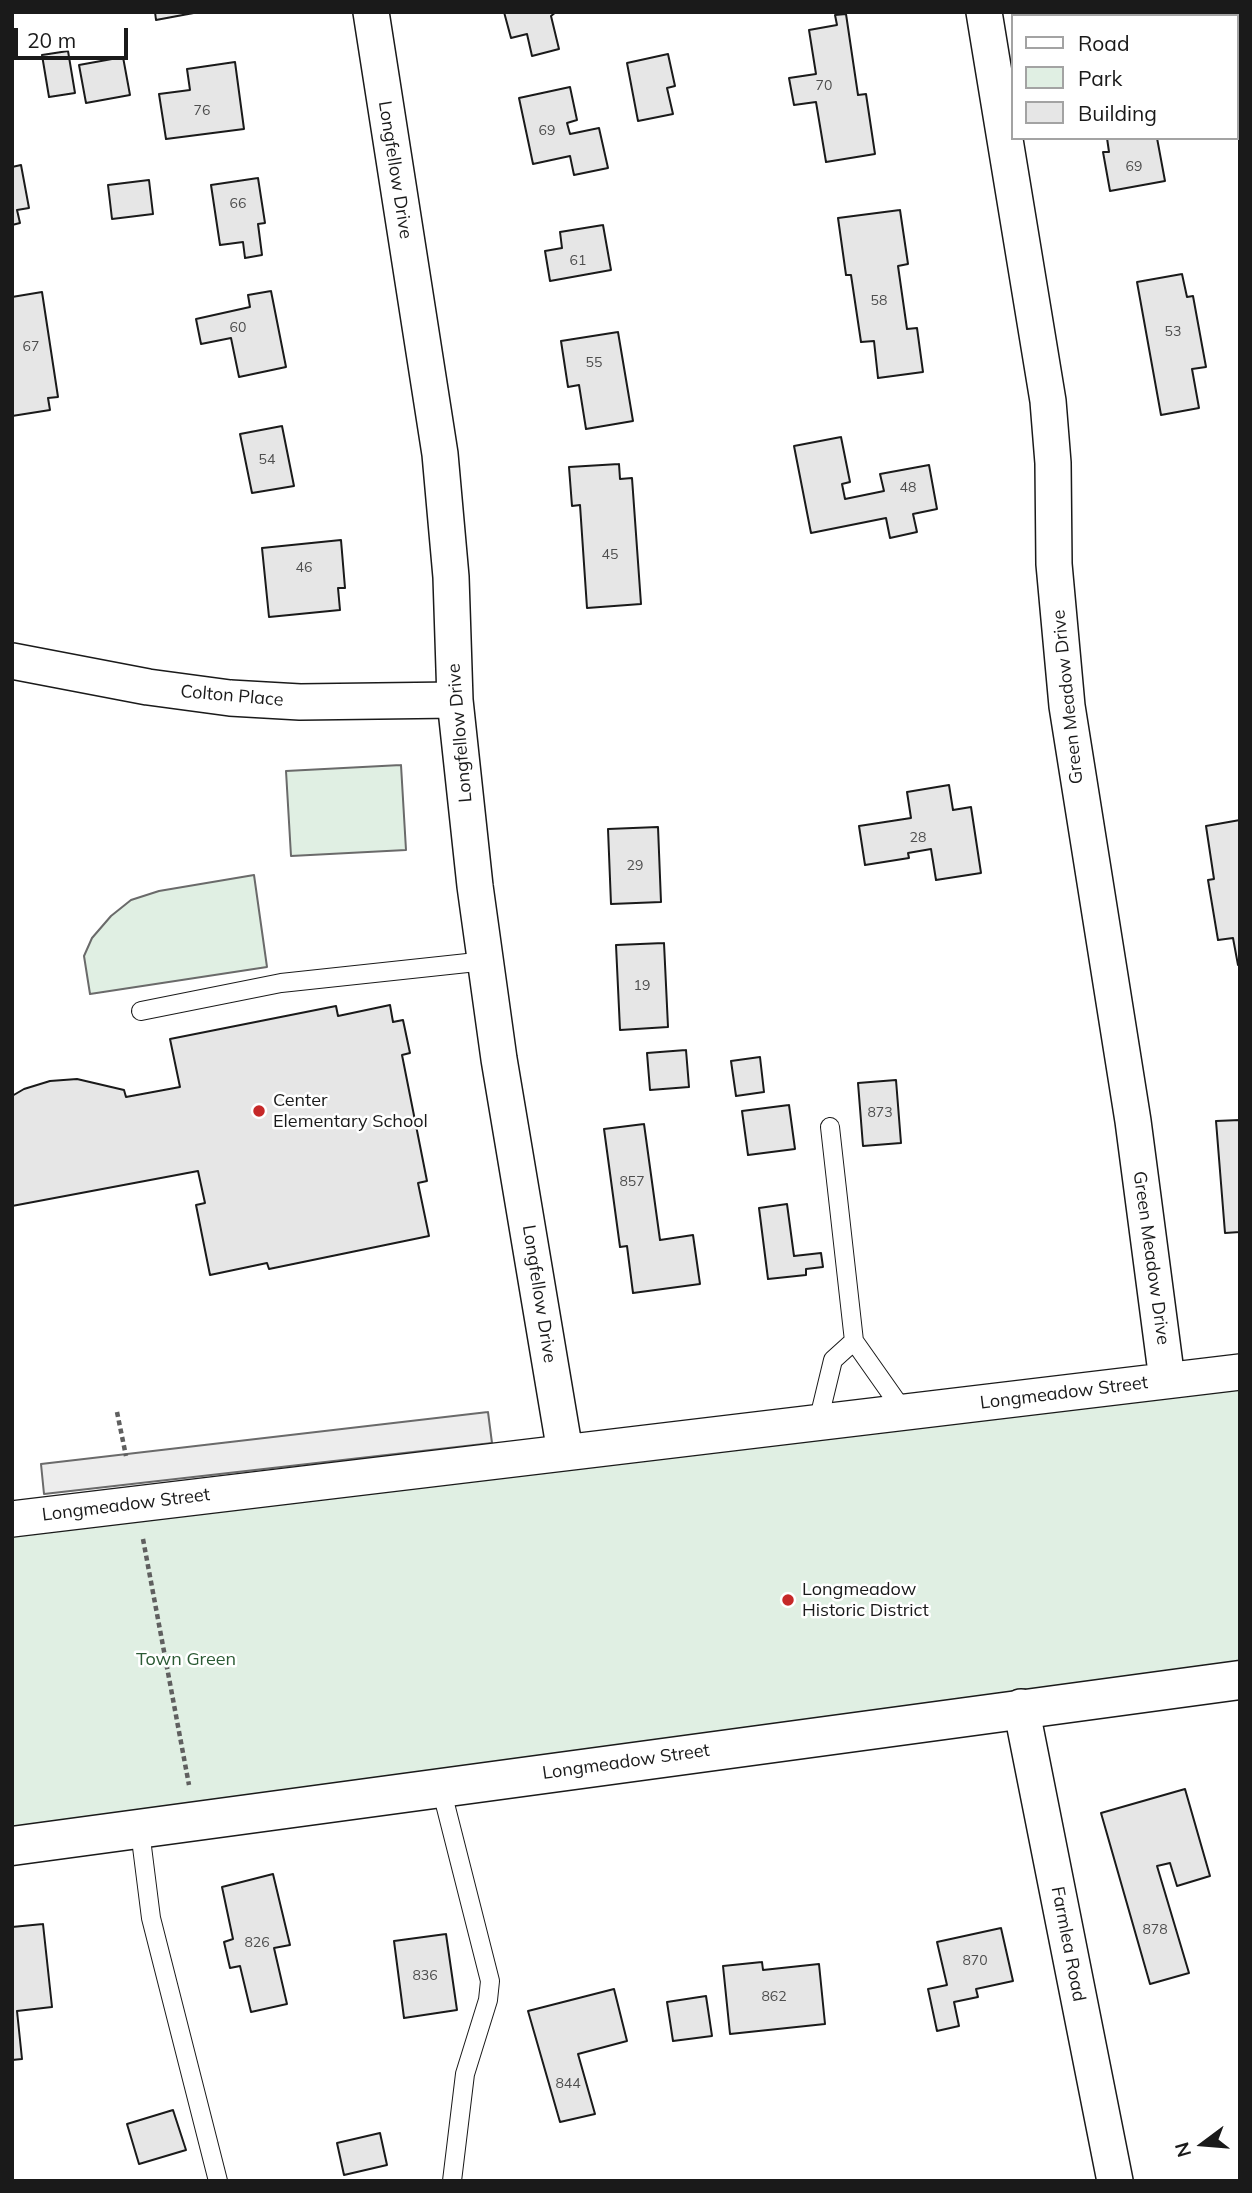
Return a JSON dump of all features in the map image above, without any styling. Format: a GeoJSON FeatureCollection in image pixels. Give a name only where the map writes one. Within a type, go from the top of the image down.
{"type":"FeatureCollection","features":[{"type":"Feature","properties":{"kind":"main road","name":"Longmeadow Street"},"geometry":{"type":"LineString","coordinates":[[12,1846],[139,1831],[1021,1707],[1240,1680]]}},
{"type":"Feature","properties":{"kind":"street","name":"Longfellow Drive"},"geometry":{"type":"LineString","coordinates":[[371,12],[440,454],[451,577],[455,700],[499,1059],[565,1452]]}},
{"type":"Feature","properties":{"kind":"street","name":"Green Meadow Drive"},"geometry":{"type":"LineString","coordinates":[[984,12],[1048,401],[1053,463],[1054,564],[1067,706],[1133,1121],[1167,1380]]}},
{"type":"Feature","properties":{"kind":"street","name":"Colton Place"},"geometry":{"type":"LineString","coordinates":[[12,661],[148,687],[230,698],[313,702],[455,700]]}},
{"type":"Feature","properties":{"kind":"street","name":"Longmeadow Street"},"geometry":{"type":"LineString","coordinates":[[12,1519],[1240,1372]]}},
{"type":"Feature","properties":{"kind":"street","name":"Farmlea Road"},"geometry":{"type":"LineString","coordinates":[[1021,1707],[1115,2181]]}},
{"type":"Feature","properties":{"kind":"lane"},"geometry":{"type":"LineString","coordinates":[[141,1012],[281,983],[486,961]]}},
{"type":"Feature","properties":{"kind":"lane"},"geometry":{"type":"LineString","coordinates":[[830,1127],[854,1341],[904,1412]]}},
{"type":"Feature","properties":{"kind":"lane"},"geometry":{"type":"LineString","coordinates":[[818,1422],[833,1360],[854,1341]]}},
{"type":"Feature","properties":{"kind":"lane"},"geometry":{"type":"LineString","coordinates":[[441,1788],[490,1982],[488,2000],[465,2074],[452,2181]]}},
{"type":"Feature","properties":{"kind":"lane"},"geometry":{"type":"LineString","coordinates":[[139,1831],[151,1918],[218,2181]]}},
{"type":"Feature","properties":{"kind":"path"},"geometry":{"type":"LineString","coordinates":[[117,1412],[126,1455]]}},
{"type":"Feature","properties":{"kind":"path"},"geometry":{"type":"LineString","coordinates":[[142,1532],[190,1792]]}},
{"type":"Feature","properties":{"kind":"green space"},"geometry":{"type":"Polygon","coordinates":[[[401,765],[406,850],[291,856],[286,771],[401,765]]]}},
{"type":"Feature","properties":{"kind":"green space"},"geometry":{"type":"Polygon","coordinates":[[[254,875],[267,967],[90,994],[84,956],[92,938],[111,916],[131,900],[159,891],[254,875]]]}},
{"type":"Feature","properties":{"kind":"green space","name":"Town Green"},"geometry":{"type":"Polygon","coordinates":[[[1240,1372],[1240,1680],[12,1846],[12,1519],[1240,1372]]]}},
{"type":"Feature","properties":{"kind":"shaded area"},"geometry":{"type":"Polygon","coordinates":[[[488,1412],[492,1443],[44,1494],[41,1464],[488,1412]]]}},
{"type":"Feature","properties":{"kind":"building"},"geometry":{"type":"Polygon","coordinates":[[[155,12],[199,12],[156,20],[155,12]]]}},
{"type":"Feature","properties":{"kind":"building"},"geometry":{"type":"Polygon","coordinates":[[[504,12],[556,12],[551,16],[559,49],[532,56],[527,34],[511,38],[504,12]]]}},
{"type":"Feature","properties":{"kind":"building"},"geometry":{"type":"Polygon","coordinates":[[[846,14],[858,95],[866,94],[875,154],[826,162],[816,102],[794,105],[789,78],[816,74],[809,30],[837,25],[835,15],[846,14]]]}},
{"type":"Feature","properties":{"kind":"building"},"geometry":{"type":"Polygon","coordinates":[[[68,51],[75,93],[49,97],[42,55],[68,51]]]}},
{"type":"Feature","properties":{"kind":"building"},"geometry":{"type":"Polygon","coordinates":[[[668,54],[675,86],[667,88],[673,114],[638,121],[627,63],[668,54]]]}},
{"type":"Feature","properties":{"kind":"building"},"geometry":{"type":"Polygon","coordinates":[[[123,57],[130,95],[86,103],[79,65],[123,57]]]}},
{"type":"Feature","properties":{"kind":"building"},"geometry":{"type":"Polygon","coordinates":[[[235,62],[244,129],[166,139],[159,94],[190,90],[187,69],[235,62]]]}},
{"type":"Feature","properties":{"kind":"building"},"geometry":{"type":"Polygon","coordinates":[[[570,87],[577,120],[567,123],[570,134],[599,128],[608,168],[574,175],[570,156],[533,164],[519,98],[570,87]]]}},
{"type":"Feature","properties":{"kind":"building"},"geometry":{"type":"Polygon","coordinates":[[[1107,140],[1157,140],[1165,181],[1110,191],[1103,152],[1109,152],[1107,140]]]}},
{"type":"Feature","properties":{"kind":"building"},"geometry":{"type":"Polygon","coordinates":[[[21,165],[29,208],[17,210],[20,223],[12,225],[12,167],[21,165]]]}},
{"type":"Feature","properties":{"kind":"building"},"geometry":{"type":"Polygon","coordinates":[[[258,178],[265,223],[258,224],[262,255],[245,258],[243,242],[220,245],[211,185],[258,178]]]}},
{"type":"Feature","properties":{"kind":"building"},"geometry":{"type":"Polygon","coordinates":[[[149,180],[153,214],[112,219],[108,185],[149,180]]]}},
{"type":"Feature","properties":{"kind":"building"},"geometry":{"type":"Polygon","coordinates":[[[900,210],[908,264],[898,266],[907,329],[917,328],[923,372],[878,378],[874,341],[861,342],[851,275],[846,275],[838,218],[900,210]]]}},
{"type":"Feature","properties":{"kind":"building"},"geometry":{"type":"Polygon","coordinates":[[[603,225],[611,270],[550,281],[545,251],[562,248],[560,232],[603,225]]]}},
{"type":"Feature","properties":{"kind":"building"},"geometry":{"type":"Polygon","coordinates":[[[1182,274],[1187,297],[1193,296],[1206,367],[1192,369],[1199,408],[1161,415],[1137,282],[1182,274]]]}},
{"type":"Feature","properties":{"kind":"building"},"geometry":{"type":"Polygon","coordinates":[[[271,291],[286,367],[239,377],[231,338],[201,344],[196,319],[250,307],[248,295],[271,291]]]}},
{"type":"Feature","properties":{"kind":"building"},"geometry":{"type":"Polygon","coordinates":[[[42,292],[58,397],[48,398],[50,410],[12,416],[12,297],[42,292]]]}},
{"type":"Feature","properties":{"kind":"building"},"geometry":{"type":"Polygon","coordinates":[[[618,332],[633,421],[586,429],[579,385],[568,387],[561,341],[618,332]]]}},
{"type":"Feature","properties":{"kind":"building"},"geometry":{"type":"Polygon","coordinates":[[[282,426],[294,486],[252,493],[240,434],[282,426]]]}},
{"type":"Feature","properties":{"kind":"building"},"geometry":{"type":"Polygon","coordinates":[[[841,437],[850,482],[842,484],[845,499],[884,491],[880,474],[929,465],[937,509],[913,514],[917,532],[890,538],[886,518],[811,533],[794,446],[841,437]]]}},
{"type":"Feature","properties":{"kind":"building"},"geometry":{"type":"Polygon","coordinates":[[[619,464],[620,479],[632,478],[641,604],[587,608],[580,505],[572,506],[569,467],[619,464]]]}},
{"type":"Feature","properties":{"kind":"building"},"geometry":{"type":"Polygon","coordinates":[[[341,540],[345,588],[338,588],[340,610],[269,617],[262,548],[341,540]]]}},
{"type":"Feature","properties":{"kind":"building"},"geometry":{"type":"Polygon","coordinates":[[[949,785],[953,810],[971,807],[981,873],[936,880],[931,849],[908,853],[909,858],[865,865],[859,826],[911,818],[907,792],[949,785]]]}},
{"type":"Feature","properties":{"kind":"building"},"geometry":{"type":"Polygon","coordinates":[[[1240,820],[1238,965],[1233,938],[1218,940],[1208,880],[1214,879],[1206,826],[1240,820]]]}},
{"type":"Feature","properties":{"kind":"building"},"geometry":{"type":"Polygon","coordinates":[[[658,827],[661,902],[611,904],[608,829],[658,827]]]}},
{"type":"Feature","properties":{"kind":"building"},"geometry":{"type":"Polygon","coordinates":[[[664,943],[668,1027],[620,1030],[616,945],[664,943]]]}},
{"type":"Feature","properties":{"kind":"building"},"geometry":{"type":"Polygon","coordinates":[[[390,1005],[393,1022],[403,1020],[410,1053],[402,1055],[427,1181],[418,1183],[429,1236],[269,1269],[267,1263],[210,1275],[196,1205],[205,1203],[198,1171],[12,1206],[12,1096],[24,1089],[50,1081],[77,1079],[124,1090],[126,1097],[180,1087],[170,1039],[336,1006],[338,1016],[390,1005]]]}},
{"type":"Feature","properties":{"kind":"building"},"geometry":{"type":"Polygon","coordinates":[[[686,1050],[689,1087],[650,1090],[647,1053],[686,1050]]]}},
{"type":"Feature","properties":{"kind":"building"},"geometry":{"type":"Polygon","coordinates":[[[760,1057],[764,1092],[736,1096],[731,1061],[760,1057]]]}},
{"type":"Feature","properties":{"kind":"building"},"geometry":{"type":"Polygon","coordinates":[[[896,1080],[901,1143],[863,1146],[858,1083],[896,1080]]]}},
{"type":"Feature","properties":{"kind":"building"},"geometry":{"type":"Polygon","coordinates":[[[789,1105],[795,1149],[748,1155],[742,1111],[789,1105]]]}},
{"type":"Feature","properties":{"kind":"building"},"geometry":{"type":"Polygon","coordinates":[[[1240,1120],[1240,1232],[1225,1233],[1216,1121],[1240,1120]]]}},
{"type":"Feature","properties":{"kind":"building"},"geometry":{"type":"Polygon","coordinates":[[[644,1124],[660,1240],[693,1235],[700,1284],[633,1293],[627,1246],[620,1247],[604,1129],[644,1124]]]}},
{"type":"Feature","properties":{"kind":"building"},"geometry":{"type":"Polygon","coordinates":[[[787,1204],[794,1256],[821,1253],[823,1267],[806,1269],[806,1275],[768,1279],[759,1208],[787,1204]]]}},
{"type":"Feature","properties":{"kind":"building"},"geometry":{"type":"Polygon","coordinates":[[[1185,1789],[1210,1876],[1177,1886],[1170,1863],[1157,1866],[1189,1973],[1150,1984],[1101,1813],[1185,1789]]]}},
{"type":"Feature","properties":{"kind":"building"},"geometry":{"type":"Polygon","coordinates":[[[273,1874],[290,1945],[274,1948],[287,2004],[251,2012],[240,1966],[230,1968],[224,1942],[233,1939],[222,1887],[273,1874]]]}},
{"type":"Feature","properties":{"kind":"building"},"geometry":{"type":"Polygon","coordinates":[[[43,1924],[52,2007],[17,2011],[22,2059],[12,2060],[12,1927],[43,1924]]]}},
{"type":"Feature","properties":{"kind":"building"},"geometry":{"type":"Polygon","coordinates":[[[1001,1928],[1013,1981],[976,1989],[978,1997],[954,2002],[959,2026],[937,2031],[928,1989],[947,1985],[937,1942],[1001,1928]]]}},
{"type":"Feature","properties":{"kind":"building"},"geometry":{"type":"Polygon","coordinates":[[[446,1934],[457,2010],[404,2018],[394,1941],[446,1934]]]}},
{"type":"Feature","properties":{"kind":"building"},"geometry":{"type":"Polygon","coordinates":[[[762,1962],[763,1970],[819,1964],[825,2024],[730,2034],[723,1966],[762,1962]]]}},
{"type":"Feature","properties":{"kind":"building"},"geometry":{"type":"Polygon","coordinates":[[[614,1989],[627,2041],[578,2054],[595,2114],[560,2122],[528,2011],[614,1989]]]}},
{"type":"Feature","properties":{"kind":"building"},"geometry":{"type":"Polygon","coordinates":[[[706,1996],[712,2036],[673,2041],[667,2002],[706,1996]]]}},
{"type":"Feature","properties":{"kind":"building"},"geometry":{"type":"Polygon","coordinates":[[[173,2110],[186,2150],[139,2164],[127,2124],[173,2110]]]}},
{"type":"Feature","properties":{"kind":"building"},"geometry":{"type":"Polygon","coordinates":[[[380,2133],[387,2165],[344,2175],[337,2143],[380,2133]]]}},
{"type":"Feature","properties":{"kind":"place","name":"Center Elementary School"},"geometry":{"type":"Point","coordinates":[259,1111]}},
{"type":"Feature","properties":{"kind":"place","name":"Longmeadow Historic District"},"geometry":{"type":"Point","coordinates":[788,1600]}}]}
